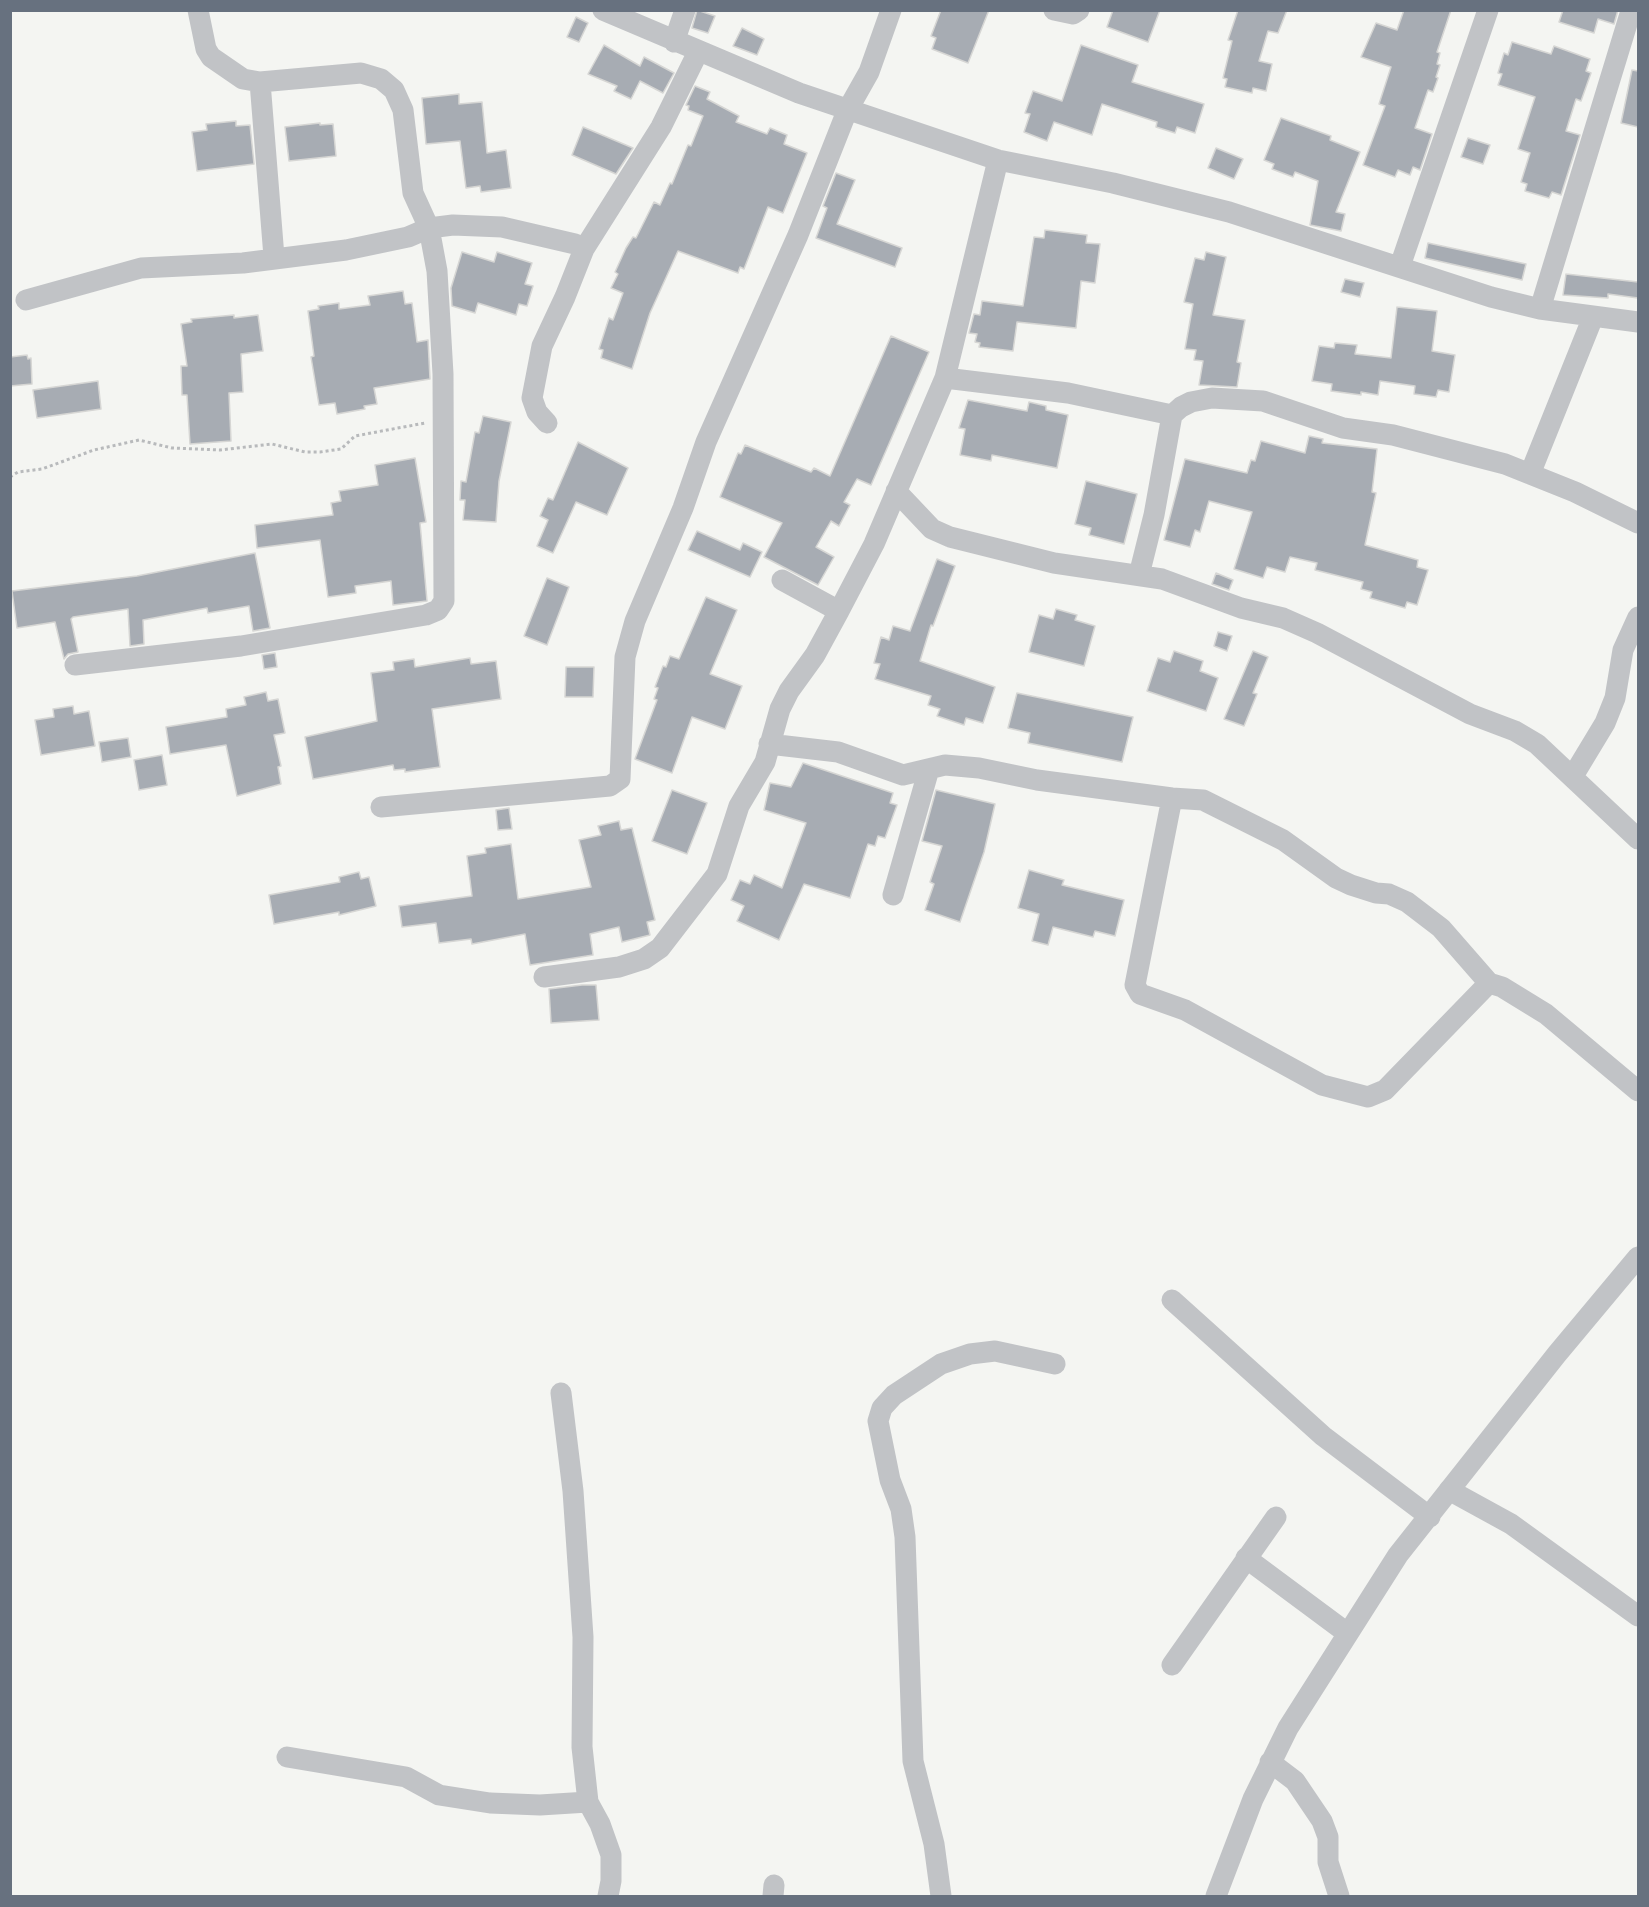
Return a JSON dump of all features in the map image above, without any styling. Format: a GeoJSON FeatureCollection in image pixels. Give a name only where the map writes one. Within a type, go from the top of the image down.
{"type":"FeatureCollection","features":[{"type":"Feature","properties":{"kind":"street"},"geometry":{"type":"LineString","coordinates":[[75,665],[241,646],[426,615],[438,610],[444,602],[442,344],[437,271],[429,228],[413,193],[404,110],[394,90],[381,80],[361,73],[260,82],[243,79],[211,57],[206,49],[198,10]]}},
{"type":"Feature","properties":{"kind":"street"},"geometry":{"type":"LineString","coordinates":[[603,10],[698,52],[848,111],[998,160],[1113,183],[1229,212],[1400,266],[1443,284],[1540,309],[1638,322]]}},
{"type":"Feature","properties":{"kind":"street"},"geometry":{"type":"LineString","coordinates":[[674,42],[685,10]]}},
{"type":"Feature","properties":{"kind":"street"},"geometry":{"type":"LineString","coordinates":[[381,807],[610,786],[620,779],[624,666],[634,621],[681,515],[706,442],[789,256],[848,111],[869,72],[891,10]]}},
{"type":"Feature","properties":{"kind":"street"},"geometry":{"type":"LineString","coordinates":[[1054,10],[1073,14],[1079,10]]}},
{"type":"Feature","properties":{"kind":"street"},"geometry":{"type":"LineString","coordinates":[[1400,266],[1488,10]]}},
{"type":"Feature","properties":{"kind":"street"},"geometry":{"type":"LineString","coordinates":[[1540,309],[1630,14]]}},
{"type":"Feature","properties":{"kind":"street"},"geometry":{"type":"LineString","coordinates":[[547,423],[537,412],[532,398],[542,346],[584,249],[661,127],[698,52]]}},
{"type":"Feature","properties":{"kind":"street"},"geometry":{"type":"LineString","coordinates":[[260,82],[274,257]]}},
{"type":"Feature","properties":{"kind":"street"},"geometry":{"type":"LineString","coordinates":[[544,977],[619,967],[644,959],[660,948],[721,867],[739,806],[765,762],[780,709],[789,691],[816,655],[874,544],[945,378],[998,160]]}},
{"type":"Feature","properties":{"kind":"street"},"geometry":{"type":"LineString","coordinates":[[26,300],[141,268],[243,263],[274,257],[346,250],[408,237],[429,228],[493,225],[575,244],[584,249]]}},
{"type":"Feature","properties":{"kind":"street"},"geometry":{"type":"LineString","coordinates":[[1530,474],[1593,317]]}},
{"type":"Feature","properties":{"kind":"street"},"geometry":{"type":"LineString","coordinates":[[945,378],[1068,393],[1172,415]]}},
{"type":"Feature","properties":{"kind":"street"},"geometry":{"type":"LineString","coordinates":[[1138,575],[1154,515],[1172,415],[1180,407],[1191,402],[1212,398],[1263,401],[1343,428],[1393,435],[1504,464],[1638,523]]}},
{"type":"Feature","properties":{"kind":"street"},"geometry":{"type":"LineString","coordinates":[[896,491],[932,529],[950,537],[1054,563],[1162,579],[1241,608],[1283,618],[1317,633],[1470,714],[1515,731],[1537,744],[1638,839]]}},
{"type":"Feature","properties":{"kind":"street"},"geometry":{"type":"LineString","coordinates":[[782,580],[839,611]]}},
{"type":"Feature","properties":{"kind":"street"},"geometry":{"type":"LineString","coordinates":[[1573,776],[1605,723],[1615,698],[1625,643],[1638,617]]}},
{"type":"Feature","properties":{"kind":"street"},"geometry":{"type":"LineString","coordinates":[[769,744],[838,752],[903,775],[945,765],[979,768],[1037,780],[1203,800],[1283,840],[1343,882],[1407,902],[1441,928],[1489,982],[1502,987],[1546,1014],[1638,1091]]}},
{"type":"Feature","properties":{"kind":"street"},"geometry":{"type":"LineString","coordinates":[[893,895],[929,769]]}},
{"type":"Feature","properties":{"kind":"street"},"geometry":{"type":"LineString","coordinates":[[1172,798],[1135,985],[1140,994],[1185,1010],[1322,1085],[1368,1097],[1385,1090],[1489,982]]}},
{"type":"Feature","properties":{"kind":"street"},"geometry":{"type":"LineString","coordinates":[[1216,1896],[1229,1857],[1270,1762],[1288,1728],[1398,1556],[1638,1257]]}},
{"type":"Feature","properties":{"kind":"street"},"geometry":{"type":"LineString","coordinates":[[1172,1300],[1323,1436],[1430,1517]]}},
{"type":"Feature","properties":{"kind":"street"},"geometry":{"type":"LineString","coordinates":[[941,1896],[934,1844],[913,1761],[905,1537],[901,1509],[890,1480],[878,1421],[882,1408],[894,1395],[941,1364],[970,1354],[995,1351],[1055,1364]]}},
{"type":"Feature","properties":{"kind":"street"},"geometry":{"type":"LineString","coordinates":[[561,1393],[573,1491],[583,1636],[582,1747],[588,1802],[600,1824],[611,1855],[611,1881],[608,1896]]}},
{"type":"Feature","properties":{"kind":"street"},"geometry":{"type":"LineString","coordinates":[[1449,1490],[1520,1530],[1638,1616]]}},
{"type":"Feature","properties":{"kind":"street"},"geometry":{"type":"LineString","coordinates":[[1172,1665],[1276,1517]]}},
{"type":"Feature","properties":{"kind":"street"},"geometry":{"type":"LineString","coordinates":[[1246,1558],[1347,1634]]}},
{"type":"Feature","properties":{"kind":"street"},"geometry":{"type":"LineString","coordinates":[[287,1757],[406,1777],[439,1795],[490,1803],[540,1805],[588,1802]]}},
{"type":"Feature","properties":{"kind":"street"},"geometry":{"type":"LineString","coordinates":[[1270,1762],[1295,1781],[1322,1821],[1328,1837],[1328,1862],[1340,1896]]}},
{"type":"Feature","properties":{"kind":"path"},"geometry":{"type":"LineString","coordinates":[[10,477],[18,472],[42,469],[94,450],[139,440],[172,448],[220,450],[272,444],[305,452],[320,452],[340,449],[355,435],[442,420]]}},
{"type":"Feature","properties":{"kind":"building"},"geometry":{"type":"Polygon","coordinates":[[[697,10],[715,16],[708,33],[692,28],[697,10]]]}},
{"type":"Feature","properties":{"kind":"building"},"geometry":{"type":"Polygon","coordinates":[[[941,10],[989,10],[968,63],[932,49],[936,38],[931,36],[941,10]]]}},
{"type":"Feature","properties":{"kind":"building"},"geometry":{"type":"Polygon","coordinates":[[[1113,10],[1160,10],[1148,42],[1107,27],[1113,10]]]}},
{"type":"Feature","properties":{"kind":"building"},"geometry":{"type":"Polygon","coordinates":[[[1238,10],[1287,10],[1278,33],[1268,31],[1259,61],[1272,64],[1266,91],[1253,88],[1252,93],[1225,87],[1227,79],[1223,78],[1232,41],[1228,40],[1238,10]]]}},
{"type":"Feature","properties":{"kind":"building"},"geometry":{"type":"Polygon","coordinates":[[[1404,10],[1451,10],[1437,52],[1440,53],[1437,64],[1440,65],[1436,77],[1438,78],[1433,92],[1428,90],[1415,128],[1432,134],[1420,170],[1413,167],[1410,175],[1398,170],[1395,177],[1363,165],[1385,106],[1379,104],[1391,67],[1361,57],[1376,23],[1397,30],[1404,10]]]}},
{"type":"Feature","properties":{"kind":"building"},"geometry":{"type":"Polygon","coordinates":[[[1563,10],[1618,10],[1614,24],[1598,19],[1594,33],[1559,22],[1563,10]]]}},
{"type":"Feature","properties":{"kind":"building"},"geometry":{"type":"Polygon","coordinates":[[[576,17],[588,23],[579,42],[567,37],[576,17]]]}},
{"type":"Feature","properties":{"kind":"building"},"geometry":{"type":"Polygon","coordinates":[[[742,28],[764,39],[757,55],[733,46],[742,28]]]}},
{"type":"Feature","properties":{"kind":"building"},"geometry":{"type":"Polygon","coordinates":[[[1512,42],[1551,54],[1554,46],[1590,59],[1586,71],[1591,73],[1581,101],[1576,99],[1566,131],[1580,135],[1561,195],[1552,192],[1549,198],[1525,191],[1527,184],[1521,182],[1530,153],[1518,149],[1535,97],[1498,85],[1502,74],[1498,73],[1504,53],[1508,55],[1512,42]]]}},
{"type":"Feature","properties":{"kind":"building"},"geometry":{"type":"Polygon","coordinates":[[[604,45],[640,66],[644,57],[674,73],[663,93],[640,81],[631,99],[614,91],[617,86],[588,74],[604,45]]]}},
{"type":"Feature","properties":{"kind":"building"},"geometry":{"type":"Polygon","coordinates":[[[1081,45],[1138,65],[1132,82],[1204,104],[1195,133],[1177,127],[1175,133],[1156,127],[1157,122],[1102,104],[1092,135],[1054,122],[1047,141],[1024,132],[1030,114],[1025,113],[1033,91],[1062,101],[1081,45]]]}},
{"type":"Feature","properties":{"kind":"building"},"geometry":{"type":"Polygon","coordinates":[[[1632,70],[1638,71],[1638,127],[1621,123],[1632,70]]]}},
{"type":"Feature","properties":{"kind":"building"},"geometry":{"type":"Polygon","coordinates":[[[695,86],[710,92],[707,99],[739,116],[736,122],[767,134],[770,128],[787,135],[784,144],[807,153],[783,213],[768,207],[744,269],[740,267],[738,273],[678,251],[650,313],[632,369],[601,358],[603,350],[599,349],[609,318],[613,320],[623,293],[611,288],[618,274],[615,272],[626,248],[633,237],[636,238],[654,202],[660,205],[670,183],[672,184],[688,145],[691,146],[703,116],[688,110],[689,106],[686,105],[695,86]]]}},
{"type":"Feature","properties":{"kind":"building"},"geometry":{"type":"Polygon","coordinates":[[[459,94],[459,104],[482,102],[487,153],[506,150],[511,188],[481,192],[480,186],[466,188],[460,141],[426,144],[422,98],[459,94]]]}},
{"type":"Feature","properties":{"kind":"building"},"geometry":{"type":"Polygon","coordinates":[[[1281,118],[1331,136],[1330,140],[1360,152],[1336,212],[1345,214],[1341,231],[1310,225],[1318,181],[1295,172],[1293,177],[1272,169],[1274,164],[1264,160],[1281,118]]]}},
{"type":"Feature","properties":{"kind":"building"},"geometry":{"type":"Polygon","coordinates":[[[236,121],[236,126],[250,125],[254,164],[197,171],[192,132],[207,130],[206,124],[236,121]]]}},
{"type":"Feature","properties":{"kind":"building"},"geometry":{"type":"Polygon","coordinates":[[[320,123],[320,125],[333,124],[336,156],[289,161],[285,127],[320,123]]]}},
{"type":"Feature","properties":{"kind":"building"},"geometry":{"type":"Polygon","coordinates":[[[583,127],[633,148],[616,174],[572,155],[583,127]]]}},
{"type":"Feature","properties":{"kind":"building"},"geometry":{"type":"Polygon","coordinates":[[[1468,138],[1490,145],[1483,164],[1461,157],[1468,138]]]}},
{"type":"Feature","properties":{"kind":"building"},"geometry":{"type":"Polygon","coordinates":[[[1216,148],[1243,159],[1234,179],[1208,168],[1216,148]]]}},
{"type":"Feature","properties":{"kind":"building"},"geometry":{"type":"Polygon","coordinates":[[[836,173],[855,180],[837,224],[902,248],[895,267],[816,238],[827,208],[823,206],[836,173]]]}},
{"type":"Feature","properties":{"kind":"building"},"geometry":{"type":"Polygon","coordinates":[[[1045,230],[1087,235],[1086,243],[1100,244],[1095,283],[1081,281],[1076,328],[1017,322],[1013,351],[979,347],[980,343],[975,342],[977,334],[969,333],[974,314],[980,315],[982,301],[1023,306],[1034,237],[1044,238],[1045,230]]]}},
{"type":"Feature","properties":{"kind":"building"},"geometry":{"type":"Polygon","coordinates":[[[1428,243],[1526,264],[1522,280],[1425,258],[1428,243]]]}},
{"type":"Feature","properties":{"kind":"building"},"geometry":{"type":"Polygon","coordinates":[[[462,252],[494,262],[497,252],[532,263],[525,284],[533,286],[527,306],[519,304],[516,315],[478,303],[475,313],[452,306],[451,288],[462,252]]]}},
{"type":"Feature","properties":{"kind":"building"},"geometry":{"type":"Polygon","coordinates":[[[1206,252],[1226,257],[1213,315],[1245,320],[1237,362],[1241,363],[1237,387],[1199,385],[1203,361],[1194,360],[1196,350],[1185,349],[1193,304],[1184,302],[1195,258],[1204,260],[1206,252]]]}},
{"type":"Feature","properties":{"kind":"building"},"geometry":{"type":"Polygon","coordinates":[[[1566,274],[1638,282],[1638,298],[1608,294],[1608,298],[1563,295],[1566,274]]]}},
{"type":"Feature","properties":{"kind":"building"},"geometry":{"type":"Polygon","coordinates":[[[1345,279],[1364,283],[1360,297],[1341,292],[1345,279]]]}},
{"type":"Feature","properties":{"kind":"building"},"geometry":{"type":"Polygon","coordinates":[[[403,291],[405,304],[412,303],[417,342],[428,340],[430,379],[374,388],[377,404],[364,406],[365,409],[337,414],[335,403],[319,405],[311,357],[314,356],[308,311],[319,309],[318,306],[339,303],[339,309],[370,305],[368,296],[403,291]]]}},
{"type":"Feature","properties":{"kind":"building"},"geometry":{"type":"Polygon","coordinates":[[[1397,307],[1437,311],[1432,351],[1455,355],[1449,392],[1438,390],[1436,397],[1414,394],[1415,386],[1380,381],[1378,395],[1361,392],[1361,395],[1331,391],[1332,384],[1312,381],[1319,346],[1334,348],[1335,343],[1357,345],[1355,354],[1391,358],[1397,307]]]}},
{"type":"Feature","properties":{"kind":"building"},"geometry":{"type":"Polygon","coordinates":[[[234,315],[234,318],[258,315],[263,351],[241,354],[243,392],[229,393],[231,441],[190,444],[187,395],[182,395],[181,366],[187,366],[181,324],[192,322],[191,319],[234,315]]]}},
{"type":"Feature","properties":{"kind":"building"},"geometry":{"type":"Polygon","coordinates":[[[891,336],[929,352],[871,485],[857,479],[844,502],[850,505],[839,526],[831,521],[816,547],[834,557],[818,585],[764,557],[782,523],[720,497],[738,453],[741,454],[745,445],[811,472],[814,468],[830,476],[891,336]]]}},
{"type":"Feature","properties":{"kind":"building"},"geometry":{"type":"Polygon","coordinates":[[[27,355],[28,359],[31,358],[32,384],[10,386],[10,357],[27,355]]]}},
{"type":"Feature","properties":{"kind":"building"},"geometry":{"type":"Polygon","coordinates":[[[98,381],[101,409],[37,418],[33,390],[98,381]]]}},
{"type":"Feature","properties":{"kind":"building"},"geometry":{"type":"Polygon","coordinates":[[[968,400],[1027,411],[1029,402],[1046,406],[1046,410],[1068,415],[1057,468],[992,455],[991,461],[960,455],[965,429],[959,428],[968,400]]]}},
{"type":"Feature","properties":{"kind":"building"},"geometry":{"type":"Polygon","coordinates":[[[483,416],[511,422],[499,481],[496,522],[463,520],[465,500],[460,500],[461,481],[466,482],[475,432],[479,433],[483,416]]]}},
{"type":"Feature","properties":{"kind":"building"},"geometry":{"type":"Polygon","coordinates":[[[1309,436],[1323,439],[1322,443],[1377,449],[1372,492],[1376,493],[1365,545],[1418,560],[1417,567],[1428,570],[1417,605],[1407,602],[1405,608],[1370,598],[1372,592],[1361,589],[1363,582],[1315,570],[1317,563],[1290,557],[1285,572],[1267,567],[1263,578],[1234,569],[1252,512],[1209,501],[1200,532],[1195,530],[1190,547],[1164,540],[1185,459],[1247,473],[1251,460],[1255,461],[1261,441],[1305,453],[1309,436]]]}},
{"type":"Feature","properties":{"kind":"building"},"geometry":{"type":"Polygon","coordinates":[[[578,442],[628,468],[607,515],[576,502],[553,553],[537,546],[548,520],[540,516],[548,498],[553,500],[578,442]]]}},
{"type":"Feature","properties":{"kind":"building"},"geometry":{"type":"Polygon","coordinates":[[[415,458],[426,522],[420,523],[427,601],[393,605],[391,581],[355,586],[356,593],[328,597],[320,540],[257,548],[255,525],[333,515],[331,503],[341,501],[339,491],[378,485],[375,465],[415,458]]]}},
{"type":"Feature","properties":{"kind":"building"},"geometry":{"type":"Polygon","coordinates":[[[1086,481],[1137,494],[1124,544],[1089,535],[1091,528],[1075,524],[1086,481]]]}},
{"type":"Feature","properties":{"kind":"building"},"geometry":{"type":"Polygon","coordinates":[[[697,531],[740,550],[743,543],[762,552],[750,577],[688,550],[697,531]]]}},
{"type":"Feature","properties":{"kind":"building"},"geometry":{"type":"Polygon","coordinates":[[[255,553],[270,628],[253,631],[249,606],[208,613],[207,608],[143,620],[144,644],[130,646],[128,609],[73,617],[71,619],[78,652],[68,654],[64,659],[55,622],[17,628],[12,591],[137,576],[255,553]]]}},
{"type":"Feature","properties":{"kind":"building"},"geometry":{"type":"Polygon","coordinates":[[[937,559],[955,566],[933,626],[931,625],[920,661],[995,687],[983,723],[966,718],[964,725],[937,716],[940,709],[928,705],[931,696],[875,679],[880,664],[874,663],[881,637],[889,640],[893,626],[910,631],[937,559]]]}},
{"type":"Feature","properties":{"kind":"building"},"geometry":{"type":"Polygon","coordinates":[[[1216,573],[1233,580],[1229,590],[1212,584],[1216,573]]]}},
{"type":"Feature","properties":{"kind":"building"},"geometry":{"type":"Polygon","coordinates":[[[547,578],[569,587],[547,645],[524,636],[547,578]]]}},
{"type":"Feature","properties":{"kind":"building"},"geometry":{"type":"Polygon","coordinates":[[[706,597],[737,610],[710,674],[742,686],[725,729],[692,717],[672,773],[635,759],[657,700],[654,699],[658,688],[655,687],[663,666],[666,667],[670,656],[679,659],[706,597]]]}},
{"type":"Feature","properties":{"kind":"building"},"geometry":{"type":"Polygon","coordinates":[[[1056,609],[1077,615],[1075,620],[1095,626],[1084,666],[1029,652],[1039,615],[1053,619],[1056,609]]]}},
{"type":"Feature","properties":{"kind":"building"},"geometry":{"type":"Polygon","coordinates":[[[1218,632],[1232,636],[1227,651],[1214,646],[1218,632]]]}},
{"type":"Feature","properties":{"kind":"building"},"geometry":{"type":"Polygon","coordinates":[[[1174,651],[1203,661],[1200,671],[1218,678],[1206,711],[1147,691],[1158,658],[1170,662],[1174,651]]]}},
{"type":"Feature","properties":{"kind":"building"},"geometry":{"type":"Polygon","coordinates":[[[1253,651],[1268,657],[1253,693],[1257,694],[1244,726],[1224,719],[1253,651]]]}},
{"type":"Feature","properties":{"kind":"building"},"geometry":{"type":"Polygon","coordinates":[[[275,653],[277,667],[264,669],[262,655],[275,653]]]}},
{"type":"Feature","properties":{"kind":"building"},"geometry":{"type":"Polygon","coordinates":[[[470,658],[471,664],[496,661],[501,699],[432,709],[440,767],[405,772],[405,769],[394,770],[393,765],[313,779],[305,737],[377,721],[371,673],[394,670],[393,662],[414,659],[415,667],[470,658]]]}},
{"type":"Feature","properties":{"kind":"building"},"geometry":{"type":"Polygon","coordinates":[[[566,667],[594,667],[593,697],[565,697],[566,667]]]}},
{"type":"Feature","properties":{"kind":"building"},"geometry":{"type":"Polygon","coordinates":[[[266,692],[268,701],[278,699],[285,733],[274,735],[281,766],[278,767],[281,784],[237,796],[226,745],[170,754],[166,727],[227,717],[226,709],[246,705],[244,697],[266,692]]]}},
{"type":"Feature","properties":{"kind":"building"},"geometry":{"type":"Polygon","coordinates":[[[1017,693],[1133,717],[1122,762],[1028,743],[1030,733],[1008,728],[1017,693]]]}},
{"type":"Feature","properties":{"kind":"building"},"geometry":{"type":"Polygon","coordinates":[[[73,706],[74,714],[89,711],[95,746],[41,755],[35,720],[54,717],[53,709],[73,706]]]}},
{"type":"Feature","properties":{"kind":"building"},"geometry":{"type":"Polygon","coordinates":[[[128,738],[131,757],[102,762],[99,742],[128,738]]]}},
{"type":"Feature","properties":{"kind":"building"},"geometry":{"type":"Polygon","coordinates":[[[162,755],[167,785],[139,790],[134,760],[162,755]]]}},
{"type":"Feature","properties":{"kind":"building"},"geometry":{"type":"Polygon","coordinates":[[[803,763],[893,793],[890,803],[897,805],[885,838],[878,836],[875,846],[868,844],[850,898],[804,884],[779,940],[737,921],[744,906],[731,900],[740,880],[750,884],[754,875],[782,888],[806,823],[764,810],[770,783],[791,787],[803,763]]]}},
{"type":"Feature","properties":{"kind":"building"},"geometry":{"type":"Polygon","coordinates":[[[672,790],[707,803],[687,854],[652,841],[672,790]]]}},
{"type":"Feature","properties":{"kind":"building"},"geometry":{"type":"Polygon","coordinates":[[[936,790],[995,804],[984,852],[960,922],[925,910],[934,884],[930,882],[942,846],[922,841],[936,790]]]}},
{"type":"Feature","properties":{"kind":"building"},"geometry":{"type":"Polygon","coordinates":[[[509,808],[512,829],[498,830],[496,810],[509,808]]]}},
{"type":"Feature","properties":{"kind":"building"},"geometry":{"type":"Polygon","coordinates":[[[619,821],[621,830],[632,828],[655,920],[647,922],[650,935],[622,942],[619,927],[590,934],[593,955],[530,965],[525,934],[472,944],[471,939],[439,943],[436,923],[402,927],[399,906],[472,896],[467,856],[486,853],[485,848],[511,844],[518,899],[591,887],[579,840],[601,835],[598,826],[619,821]]]}},
{"type":"Feature","properties":{"kind":"building"},"geometry":{"type":"Polygon","coordinates":[[[1029,870],[1064,880],[1062,885],[1124,900],[1115,936],[1095,931],[1093,937],[1053,927],[1048,945],[1032,941],[1039,914],[1018,908],[1029,870]]]}},
{"type":"Feature","properties":{"kind":"building"},"geometry":{"type":"Polygon","coordinates":[[[359,872],[361,879],[369,877],[376,906],[339,915],[339,912],[274,924],[269,895],[340,882],[339,877],[359,872]]]}},
{"type":"Feature","properties":{"kind":"building"},"geometry":{"type":"Polygon","coordinates":[[[596,985],[599,1020],[551,1023],[549,989],[596,985]]]}}]}
